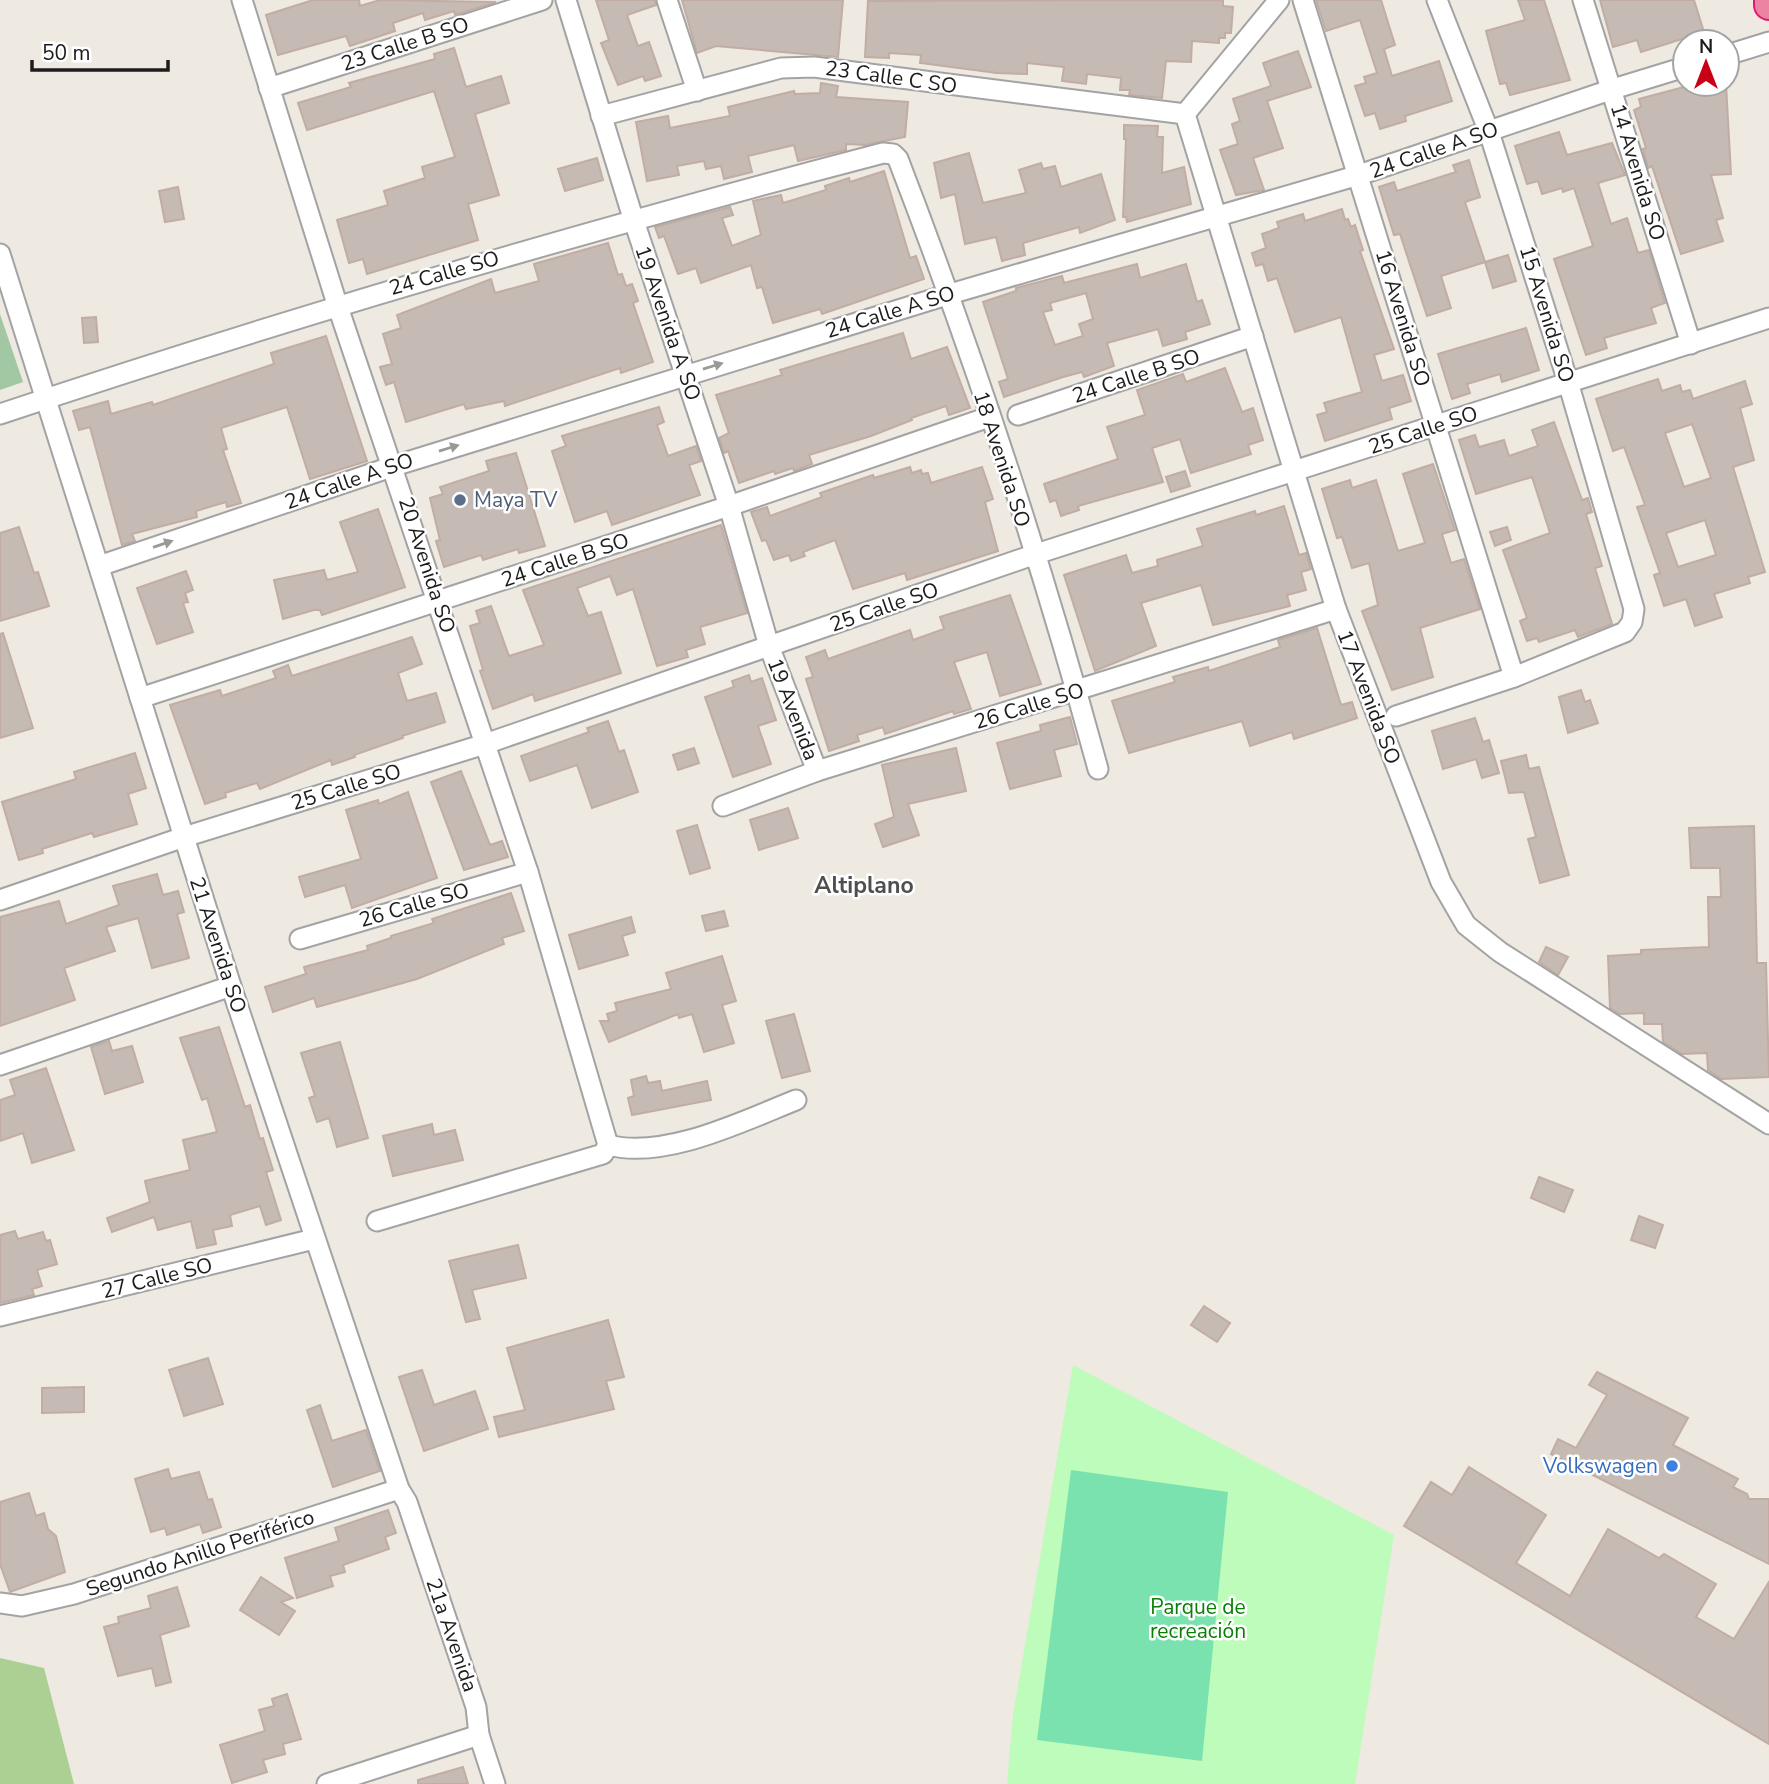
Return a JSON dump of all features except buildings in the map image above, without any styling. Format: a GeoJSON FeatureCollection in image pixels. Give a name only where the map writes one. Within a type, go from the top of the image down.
{"type":"FeatureCollection","features":[{"type":"Feature","properties":{"kind":"highway"},"geometry":{"type":"LineString","coordinates":[[1769,0],[1769,5]]}},
{"type":"Feature","properties":{"kind":"street","name":"20 Avenida SO"},"geometry":{"type":"LineString","coordinates":[[242,0],[337,304],[394,466],[528,872],[606,1139]]}},
{"type":"Feature","properties":{"kind":"street","name":"23 Calle B SO"},"geometry":{"type":"LineString","coordinates":[[269,88],[542,0]]}},
{"type":"Feature","properties":{"kind":"street","name":"19 Avenida A SO"},"geometry":{"type":"LineString","coordinates":[[566,0],[633,218],[729,506],[769,646]]}},
{"type":"Feature","properties":{"kind":"street"},"geometry":{"type":"LineString","coordinates":[[667,0],[697,91]]}},
{"type":"Feature","properties":{"kind":"street"},"geometry":{"type":"LineString","coordinates":[[1185,114],[1279,0]]}},
{"type":"Feature","properties":{"kind":"street","name":"16 Avenida SO"},"geometry":{"type":"LineString","coordinates":[[1303,0],[1514,677]]}},
{"type":"Feature","properties":{"kind":"street","name":"15 Avenida SO"},"geometry":{"type":"LineString","coordinates":[[1437,0],[1489,132],[1568,382],[1634,608],[1632,622],[1625,632],[1514,677]]}},
{"type":"Feature","properties":{"kind":"street","name":"14 Avenida SO"},"geometry":{"type":"LineString","coordinates":[[1583,0],[1691,344]]}},
{"type":"Feature","properties":{"kind":"street"},"geometry":{"type":"LineString","coordinates":[[1741,51],[1769,42]]}},
{"type":"Feature","properties":{"kind":"street","name":"23 Calle C SO"},"geometry":{"type":"LineString","coordinates":[[601,116],[781,68],[814,66],[1185,114]]}},
{"type":"Feature","properties":{"kind":"street","name":"24 Calle A SO"},"geometry":{"type":"LineString","coordinates":[[99,566],[394,466],[686,374],[950,294],[1359,176],[1671,71]]}},
{"type":"Feature","properties":{"kind":"street","name":"17 Avenida SO"},"geometry":{"type":"LineString","coordinates":[[1185,114],[1214,217],[1336,609],[1441,882],[1466,925],[1500,952],[1769,1124]]}},
{"type":"Feature","properties":{"kind":"street","name":"24 Calle SO"},"geometry":{"type":"LineString","coordinates":[[0,414],[337,304],[633,218],[883,153],[893,154]]}},
{"type":"Feature","properties":{"kind":"street","name":"18 Avenida SO"},"geometry":{"type":"LineString","coordinates":[[893,154],[898,159],[950,294],[1077,691],[1098,769]]}},
{"type":"Feature","properties":{"kind":"street"},"geometry":{"type":"LineString","coordinates":[[0,254],[47,399]]}},
{"type":"Feature","properties":{"kind":"street","name":"25 Calle SO"},"geometry":{"type":"LineString","coordinates":[[0,900],[184,837],[485,744],[1033,555],[1769,318]]}},
{"type":"Feature","properties":{"kind":"street","name":"24 Calle B SO"},"geometry":{"type":"LineString","coordinates":[[1018,415],[1253,336]]}},
{"type":"Feature","properties":{"kind":"street","name":"21 Avenida SO"},"geometry":{"type":"LineString","coordinates":[[47,399],[231,986],[399,1489]]}},
{"type":"Feature","properties":{"kind":"street","name":"24 Calle B SO"},"geometry":{"type":"LineString","coordinates":[[140,698],[729,506],[989,417]]}},
{"type":"Feature","properties":{"kind":"street","name":"26 Calle SO"},"geometry":{"type":"LineString","coordinates":[[723,806],[817,771],[1336,609]]}},
{"type":"Feature","properties":{"kind":"street","name":"19 Avenida"},"geometry":{"type":"LineString","coordinates":[[769,646],[817,771]]}},
{"type":"Feature","properties":{"kind":"street"},"geometry":{"type":"LineString","coordinates":[[1396,716],[1514,677]]}},
{"type":"Feature","properties":{"kind":"street","name":"26 Calle SO"},"geometry":{"type":"LineString","coordinates":[[300,939],[528,872]]}},
{"type":"Feature","properties":{"kind":"street"},"geometry":{"type":"LineString","coordinates":[[0,1065],[231,986]]}},
{"type":"Feature","properties":{"kind":"street"},"geometry":{"type":"LineString","coordinates":[[377,1221],[603,1154],[606,1139],[621,1149],[650,1147],[712,1133],[796,1100]]}},
{"type":"Feature","properties":{"kind":"street","name":"27 Calle SO"},"geometry":{"type":"LineString","coordinates":[[0,1317],[314,1239]]}},
{"type":"Feature","properties":{"kind":"street","name":"Segundo Anillo Periférico"},"geometry":{"type":"LineString","coordinates":[[0,1603],[22,1606],[74,1594],[399,1489]]}},
{"type":"Feature","properties":{"kind":"street","name":"21a Avenida"},"geometry":{"type":"LineString","coordinates":[[399,1489],[407,1502],[476,1707],[479,1735],[495,1784]]}},
{"type":"Feature","properties":{"kind":"street"},"geometry":{"type":"LineString","coordinates":[[327,1784],[479,1735]]}},
{"type":"Feature","properties":{"kind":"green space"},"geometry":{"type":"Polygon","coordinates":[[[0,314],[23,382],[0,390],[0,314]]]}},
{"type":"Feature","properties":{"kind":"green space","name":"Parque de recreación"},"geometry":{"type":"Polygon","coordinates":[[[1073,1365],[1394,1535],[1355,1784],[1007,1784],[1013,1715],[1073,1365]]]}},
{"type":"Feature","properties":{"kind":"green space"},"geometry":{"type":"Polygon","coordinates":[[[1071,1470],[1228,1492],[1202,1761],[1037,1740],[1071,1470]]]}},
{"type":"Feature","properties":{"kind":"green space"},"geometry":{"type":"Polygon","coordinates":[[[0,1658],[44,1668],[74,1784],[0,1784],[0,1658]]]}},
{"type":"Feature","properties":{"kind":"place","name":"Maya TV"},"geometry":{"type":"Point","coordinates":[460,500]}},
{"type":"Feature","properties":{"kind":"place","name":"Volkswagen"},"geometry":{"type":"Point","coordinates":[1672,1466]}},
{"type":"Feature","properties":{"kind":"district","name":"Altiplano"},"geometry":{"type":"Point","coordinates":[864,885]}}]}
